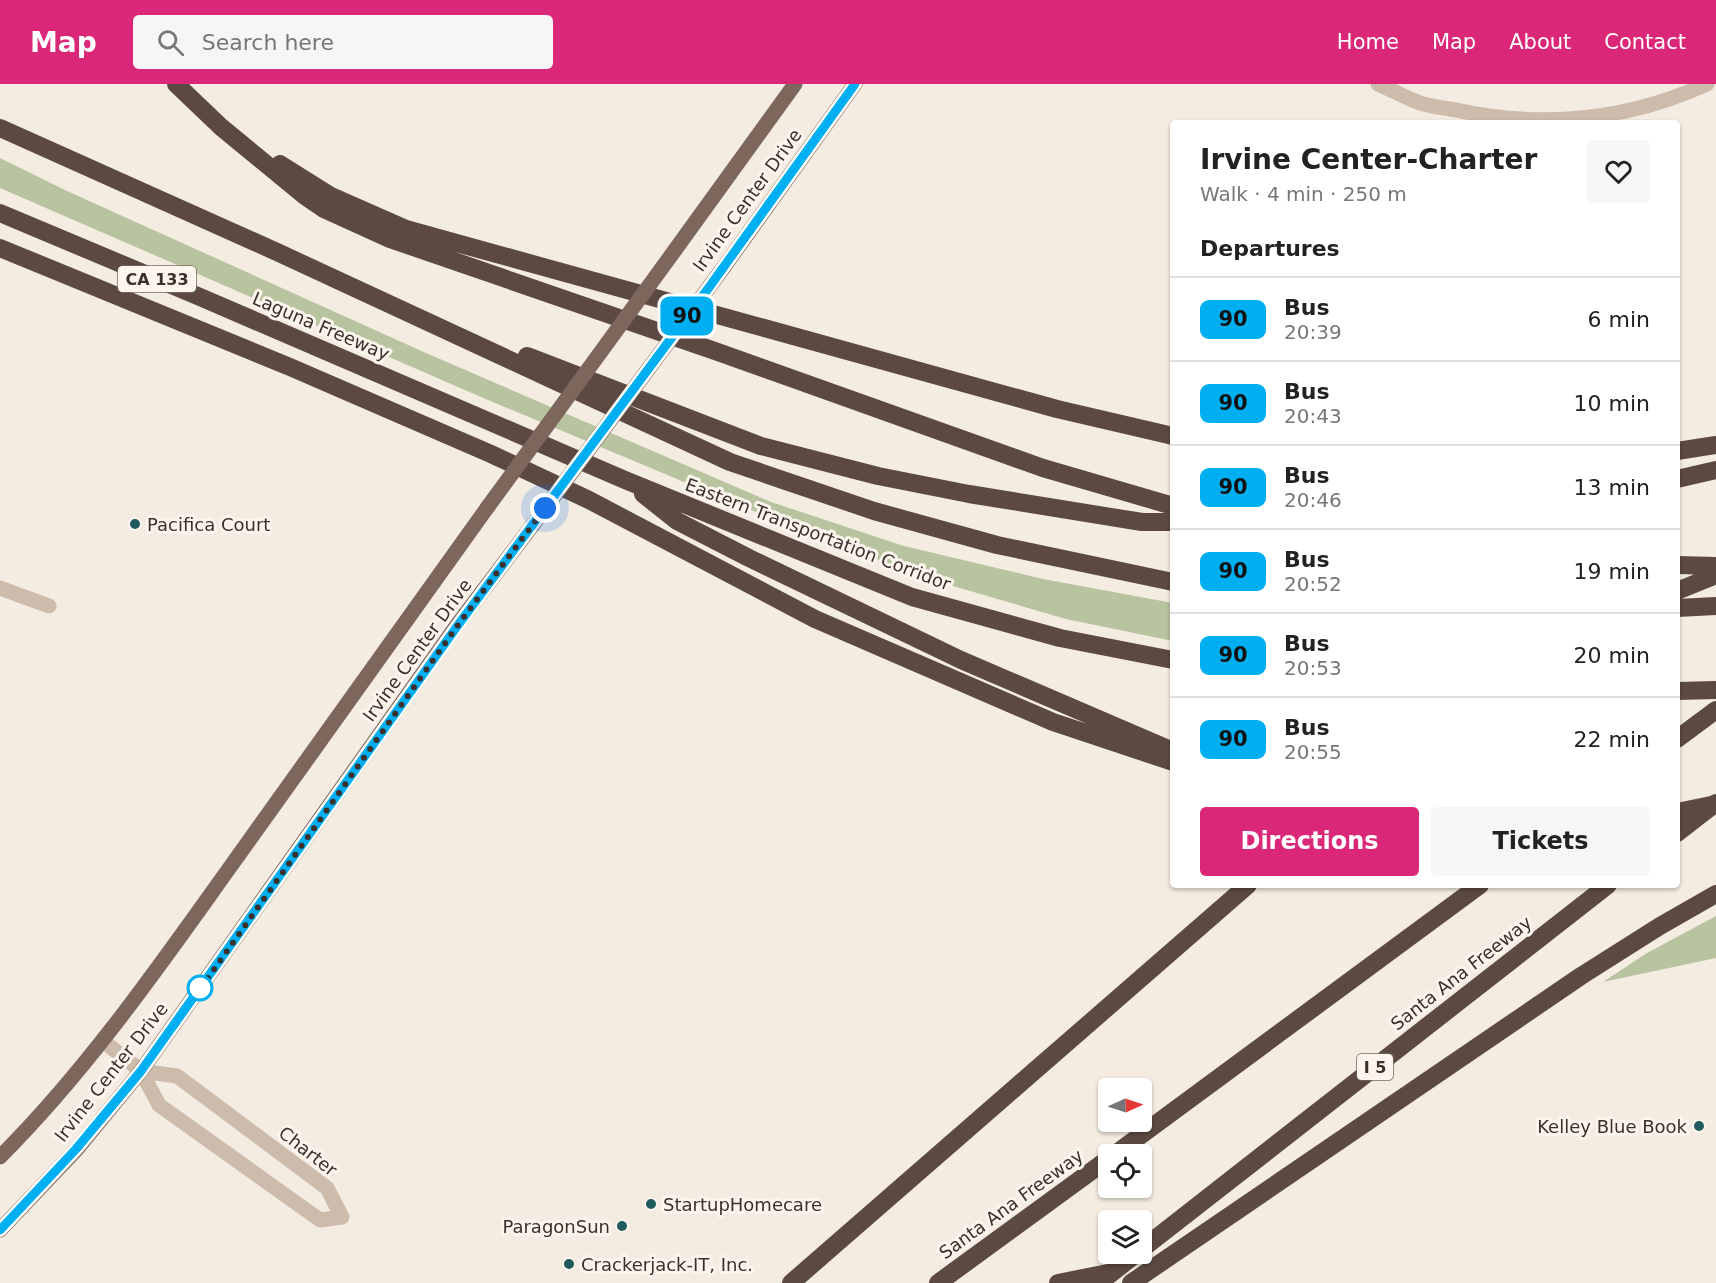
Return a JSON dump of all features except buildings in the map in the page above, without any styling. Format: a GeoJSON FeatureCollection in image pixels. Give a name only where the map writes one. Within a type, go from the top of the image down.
{"type":"FeatureCollection","features":[{"type":"Feature","properties":{"kind":"highway"},"geometry":{"type":"LineString","coordinates":[[177,84],[221,127],[304,196],[390,239],[727,355],[1043,468],[1170,505]]}},
{"type":"Feature","properties":{"kind":"highway"},"geometry":{"type":"LineString","coordinates":[[221,127],[332,196],[406,229],[1057,409],[1170,435]]}},
{"type":"Feature","properties":{"kind":"highway"},"geometry":{"type":"LineString","coordinates":[[0,128],[371,296],[761,446],[878,476],[969,494],[1142,522],[1170,522]]}},
{"type":"Feature","properties":{"kind":"highway","name":"Laguna Freeway"},"geometry":{"type":"LineString","coordinates":[[0,213],[625,480]]}},
{"type":"Feature","properties":{"kind":"highway"},"geometry":{"type":"LineString","coordinates":[[0,248],[290,367],[491,454],[589,500],[815,619],[1053,722],[1170,761]]}},
{"type":"Feature","properties":{"kind":"highway","name":"Eastern Transportation Corridor"},"geometry":{"type":"LineString","coordinates":[[371,296],[729,462],[873,511],[997,545],[1170,581]]}},
{"type":"Feature","properties":{"kind":"highway"},"geometry":{"type":"LineString","coordinates":[[1680,451],[1716,445]]}},
{"type":"Feature","properties":{"kind":"highway"},"geometry":{"type":"LineString","coordinates":[[1680,478],[1716,470]]}},
{"type":"Feature","properties":{"kind":"highway"},"geometry":{"type":"LineString","coordinates":[[625,480],[677,521],[749,558],[961,660],[1170,750]]}},
{"type":"Feature","properties":{"kind":"highway","name":"Eastern Transportation Corridor"},"geometry":{"type":"LineString","coordinates":[[625,480],[912,597],[1060,638],[1170,659]]}},
{"type":"Feature","properties":{"kind":"highway"},"geometry":{"type":"LineString","coordinates":[[1680,565],[1716,566]]}},
{"type":"Feature","properties":{"kind":"highway"},"geometry":{"type":"LineString","coordinates":[[1680,590],[1716,575]]}},
{"type":"Feature","properties":{"kind":"highway"},"geometry":{"type":"LineString","coordinates":[[1680,608],[1712,606]]}},
{"type":"Feature","properties":{"kind":"highway"},"geometry":{"type":"LineString","coordinates":[[1680,691],[1716,690]]}},
{"type":"Feature","properties":{"kind":"highway"},"geometry":{"type":"LineString","coordinates":[[1680,737],[1716,710]]}},
{"type":"Feature","properties":{"kind":"highway"},"geometry":{"type":"LineString","coordinates":[[1680,811],[1716,804]]}},
{"type":"Feature","properties":{"kind":"highway"},"geometry":{"type":"LineString","coordinates":[[1680,831],[1716,804]]}},
{"type":"Feature","properties":{"kind":"highway"},"geometry":{"type":"LineString","coordinates":[[791,1283],[1245,888]]}},
{"type":"Feature","properties":{"kind":"highway"},"geometry":{"type":"LineString","coordinates":[[1129,1144],[1476,888]]}},
{"type":"Feature","properties":{"kind":"highway","name":"Santa Ana Freeway"},"geometry":{"type":"LineString","coordinates":[[1152,1242],[1604,888]]}},
{"type":"Feature","properties":{"kind":"highway"},"geometry":{"type":"LineString","coordinates":[[1131,1283],[1581,976],[1659,926],[1716,894]]}},
{"type":"Feature","properties":{"kind":"highway","name":"Santa Ana Freeway"},"geometry":{"type":"LineString","coordinates":[[938,1283],[1098,1166]]}},
{"type":"Feature","properties":{"kind":"highway"},"geometry":{"type":"LineString","coordinates":[[961,1283],[974,1258]]}},
{"type":"Feature","properties":{"kind":"highway"},"geometry":{"type":"LineString","coordinates":[[1058,1283],[1105,1277],[1123,1264]]}},
{"type":"Feature","properties":{"kind":"main road","name":"Irvine Center Drive"},"geometry":{"type":"LineString","coordinates":[[0,1157],[32,1124],[103,1041],[795,84]]}},
{"type":"Feature","properties":{"kind":"main road","name":"Irvine Center Drive"},"geometry":{"type":"LineString","coordinates":[[0,1230],[76,1149],[141,1071],[451,635],[724,267],[855,84]]}},
{"type":"Feature","properties":{"kind":"street"},"geometry":{"type":"LineString","coordinates":[[1378,84],[1420,103],[1489,117],[1520,120]]}},
{"type":"Feature","properties":{"kind":"street"},"geometry":{"type":"LineString","coordinates":[[1564,120],[1634,110],[1679,97],[1707,84]]}},
{"type":"Feature","properties":{"kind":"street"},"geometry":{"type":"LineString","coordinates":[[0,588],[49,606]]}},
{"type":"Feature","properties":{"kind":"street","name":"Charter"},"geometry":{"type":"LineString","coordinates":[[103,1041],[141,1071],[159,1105],[320,1220],[342,1217],[327,1188],[177,1077],[141,1071]]}},
{"type":"Feature","properties":{"kind":"green space"},"geometry":{"type":"Polygon","coordinates":[[[0,158],[67,191],[426,353],[771,502],[904,546],[1043,579],[1170,602],[1170,640],[1066,619],[929,579],[794,528],[481,397],[0,188],[0,158]]]}},
{"type":"Feature","properties":{"kind":"green space"},"geometry":{"type":"Polygon","coordinates":[[[1716,916],[1716,958],[1603,982],[1647,953],[1716,916]]]}},
{"type":"Feature","properties":{"kind":"bus line","name":"90"},"geometry":{"type":"LineString","coordinates":[[0,1230],[76,1149],[141,1071],[458,625],[710,286],[855,84]]}},
{"type":"Feature","properties":{"kind":"place","name":"Pacifica Court"},"geometry":{"type":"Point","coordinates":[135,524]}},
{"type":"Feature","properties":{"kind":"place","name":"Kelley Blue Book"},"geometry":{"type":"Point","coordinates":[1699,1126]}},
{"type":"Feature","properties":{"kind":"place","name":"StartupHomecare"},"geometry":{"type":"Point","coordinates":[651,1204]}},
{"type":"Feature","properties":{"kind":"place","name":"ParagonSun"},"geometry":{"type":"Point","coordinates":[622,1226]}},
{"type":"Feature","properties":{"kind":"place","name":"Crackerjack-IT, Inc."},"geometry":{"type":"Point","coordinates":[569,1264]}},
{"type":"Feature","properties":{"kind":"route"},"geometry":{"type":"LineString","coordinates":[[200,988],[198,992],[458,625],[545,508]]}}]}
